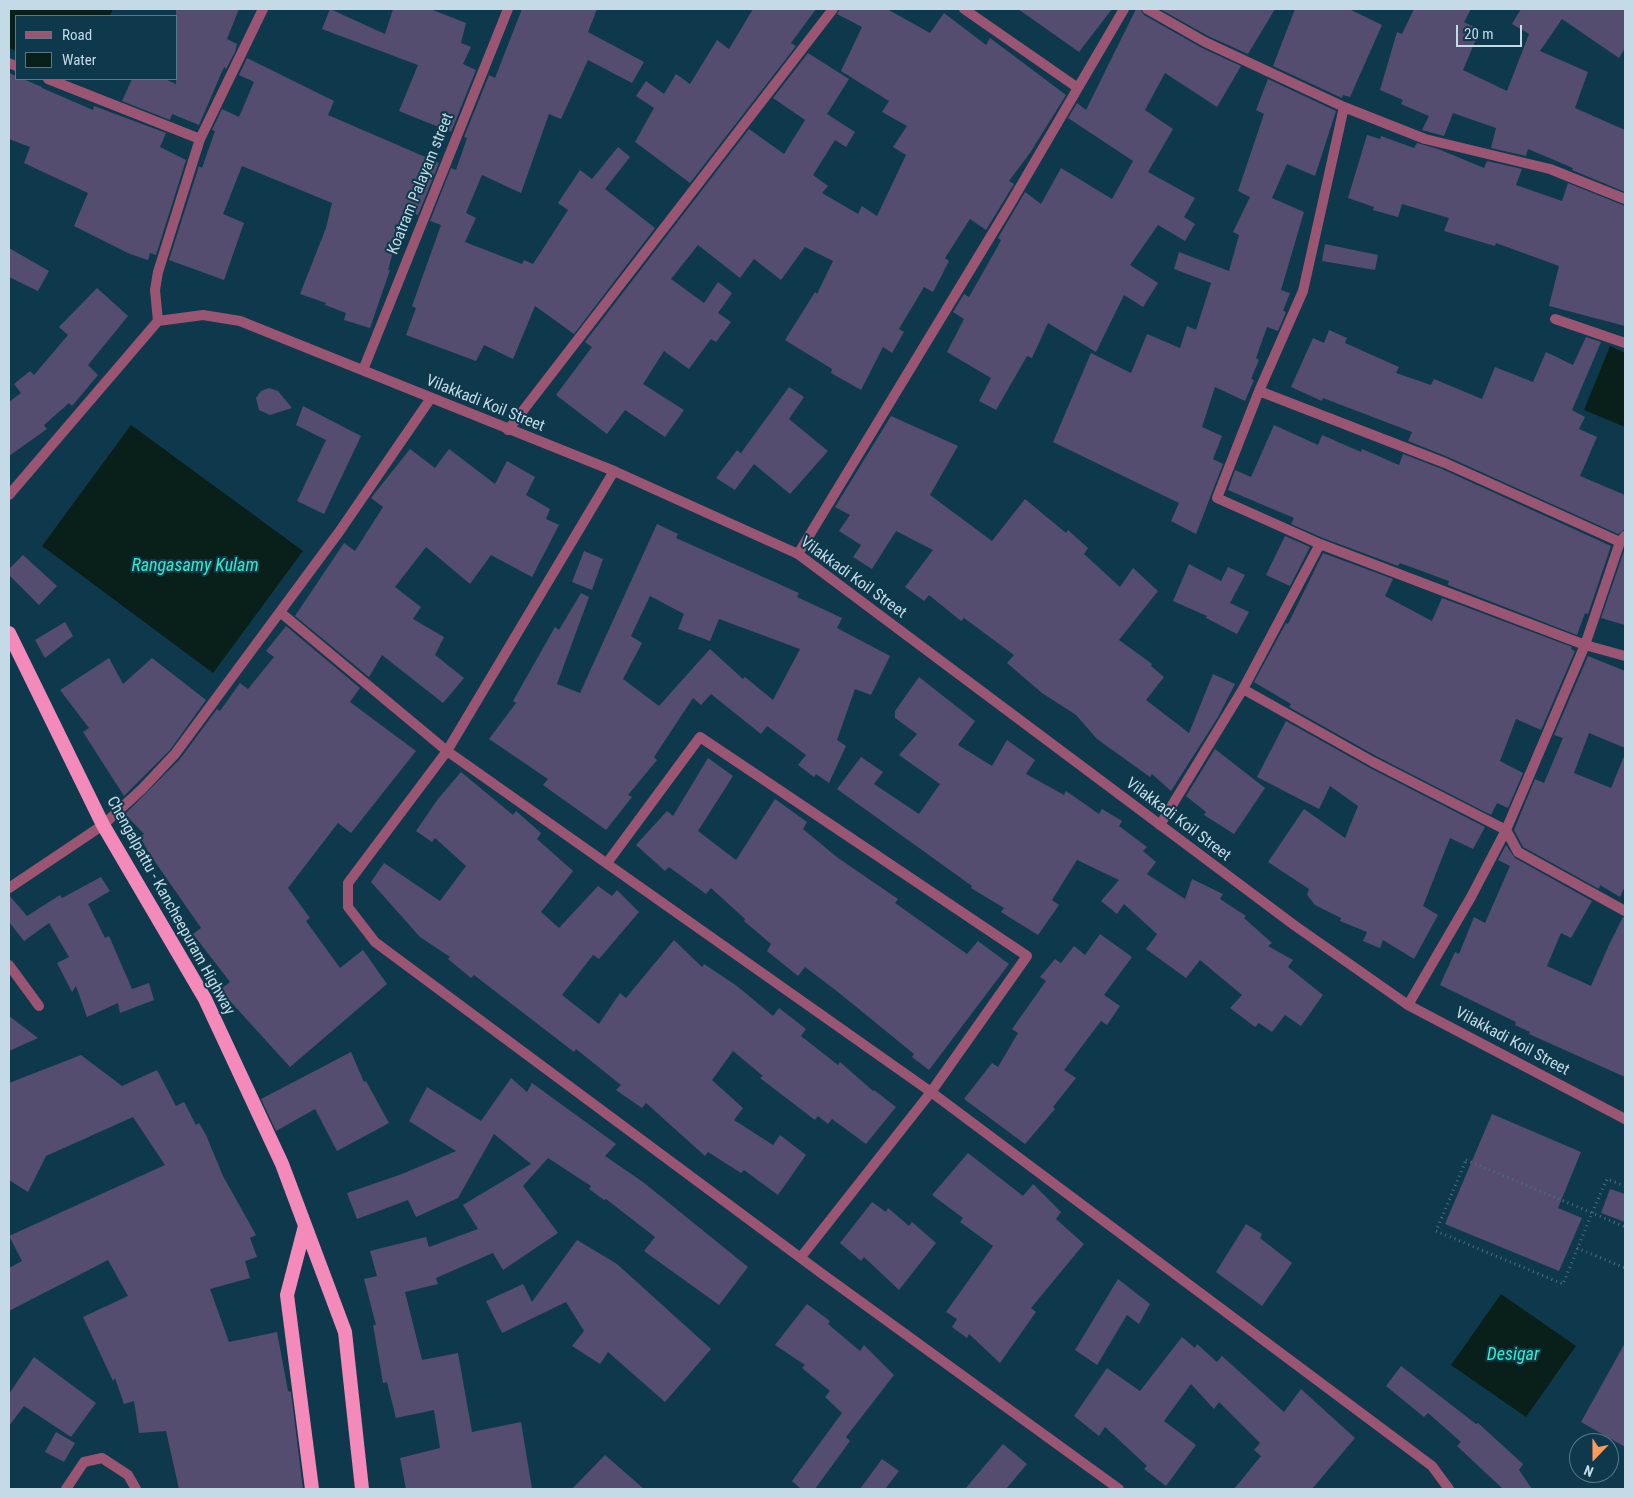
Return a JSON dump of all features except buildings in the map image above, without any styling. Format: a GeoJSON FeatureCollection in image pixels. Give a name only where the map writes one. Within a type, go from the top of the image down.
{"type":"FeatureCollection","features":[{"type":"Feature","properties":{"kind":"highway","name":"Chengalpattu - Kancheepuram Highway"},"geometry":{"type":"LineString","coordinates":[[9,634],[103,825],[205,999],[282,1164],[344,1332],[362,1489]]}},
{"type":"Feature","properties":{"kind":"highway"},"geometry":{"type":"LineString","coordinates":[[305,1226],[287,1295],[312,1489]]}},
{"type":"Feature","properties":{"kind":"street"},"geometry":{"type":"LineString","coordinates":[[9,495],[158,321],[155,290],[158,272],[200,139],[263,9]]}},
{"type":"Feature","properties":{"kind":"street","name":"Koatram Palayam street"},"geometry":{"type":"LineString","coordinates":[[363,370],[508,9]]}},
{"type":"Feature","properties":{"kind":"street"},"geometry":{"type":"LineString","coordinates":[[508,430],[833,9]]}},
{"type":"Feature","properties":{"kind":"street"},"geometry":{"type":"LineString","coordinates":[[964,9],[1078,88]]}},
{"type":"Feature","properties":{"kind":"street"},"geometry":{"type":"LineString","coordinates":[[798,554],[1009,206],[1124,9]]}},
{"type":"Feature","properties":{"kind":"street"},"geometry":{"type":"LineString","coordinates":[[1147,9],[1205,42],[1344,107],[1425,139],[1550,169],[1625,199]]}},
{"type":"Feature","properties":{"kind":"street"},"geometry":{"type":"LineString","coordinates":[[51,80],[200,139]]}},
{"type":"Feature","properties":{"kind":"street"},"geometry":{"type":"LineString","coordinates":[[1344,107],[1303,291],[1259,391],[1217,498],[1320,544],[1585,645],[1625,656]]}},
{"type":"Feature","properties":{"kind":"street","name":"Vilakkadi Koil Street"},"geometry":{"type":"LineString","coordinates":[[158,321],[203,315],[240,322],[614,471],[798,554],[1294,925],[1408,1005],[1625,1119]]}},
{"type":"Feature","properties":{"kind":"street"},"geometry":{"type":"LineString","coordinates":[[1555,319],[1625,344]]}},
{"type":"Feature","properties":{"kind":"street"},"geometry":{"type":"LineString","coordinates":[[1259,391],[1445,463],[1623,539],[1585,645],[1506,830],[1471,897],[1408,1005]]}},
{"type":"Feature","properties":{"kind":"street"},"geometry":{"type":"LineString","coordinates":[[9,888],[103,825],[142,789],[175,754],[280,612],[431,398]]}},
{"type":"Feature","properties":{"kind":"street"},"geometry":{"type":"LineString","coordinates":[[614,471],[447,750],[348,884],[348,907],[375,942],[1119,1489]]}},
{"type":"Feature","properties":{"kind":"street"},"geometry":{"type":"LineString","coordinates":[[1160,825],[1243,689],[1320,544]]}},
{"type":"Feature","properties":{"kind":"street"},"geometry":{"type":"LineString","coordinates":[[280,612],[447,750],[931,1092],[1432,1466],[1449,1489]]}},
{"type":"Feature","properties":{"kind":"street"},"geometry":{"type":"LineString","coordinates":[[1243,689],[1373,762],[1506,830],[1518,852],[1625,911]]}},
{"type":"Feature","properties":{"kind":"street"},"geometry":{"type":"LineString","coordinates":[[607,864],[700,737],[1027,956],[931,1092],[801,1257]]}},
{"type":"Feature","properties":{"kind":"street"},"geometry":{"type":"LineString","coordinates":[[9,965],[39,1006]]}},
{"type":"Feature","properties":{"kind":"street"},"geometry":{"type":"LineString","coordinates":[[66,1489],[84,1462],[102,1458],[128,1475],[136,1489]]}},
{"type":"Feature","properties":{"kind":"path"},"geometry":{"type":"LineString","coordinates":[[1625,1186],[1607,1178],[1592,1213],[1577,1248],[1562,1284],[1436,1231],[1466,1160],[1592,1213],[1625,1227]]}},
{"type":"Feature","properties":{"kind":"path"},"geometry":{"type":"LineString","coordinates":[[1577,1248],[1625,1268]]}},
{"type":"Feature","properties":{"kind":"water"},"geometry":{"type":"Polygon","coordinates":[[[9,9],[113,9],[110,15],[15,15],[15,51],[9,48],[9,9]]]}},
{"type":"Feature","properties":{"kind":"water"},"geometry":{"type":"Polygon","coordinates":[[[1610,346],[1625,353],[1625,427],[1584,410],[1610,346]]]}},
{"type":"Feature","properties":{"kind":"water","name":"Rangasamy Kulam"},"geometry":{"type":"Polygon","coordinates":[[[131,425],[303,551],[213,673],[42,546],[131,425]]]}},
{"type":"Feature","properties":{"kind":"water","name":"Desigar"},"geometry":{"type":"Polygon","coordinates":[[[1501,1294],[1576,1346],[1526,1417],[1451,1365],[1501,1294]]]}}]}
